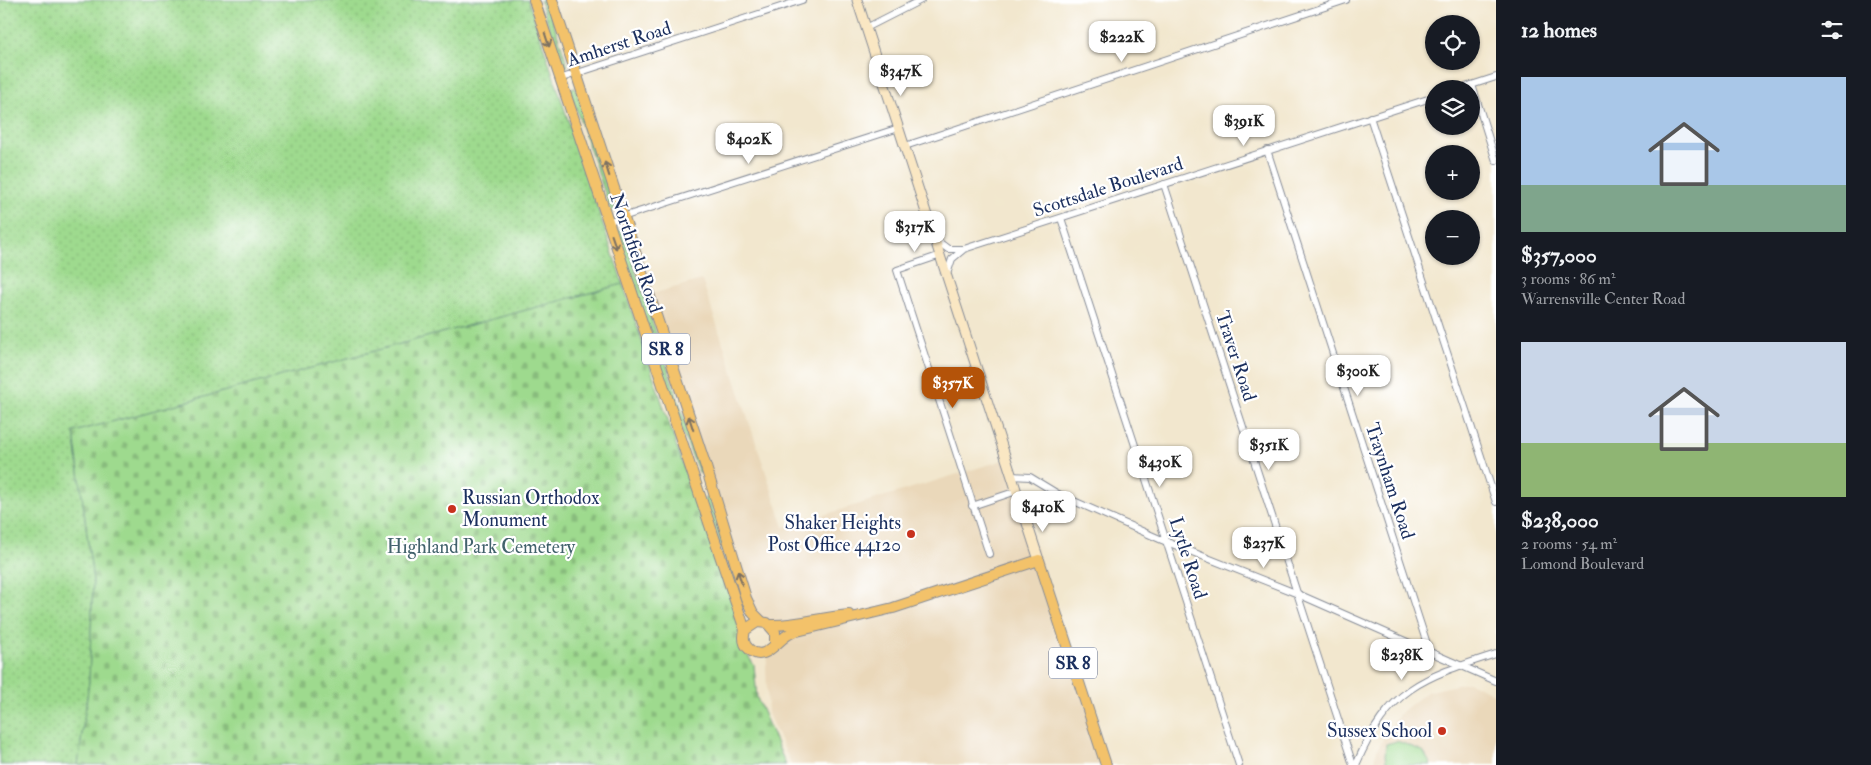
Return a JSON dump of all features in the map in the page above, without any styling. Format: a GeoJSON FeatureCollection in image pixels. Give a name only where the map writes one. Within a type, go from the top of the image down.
{"type":"FeatureCollection","features":[{"type":"Feature","properties":{"kind":"main road","name":"Northfield Road"},"geometry":{"type":"LineString","coordinates":[[534,0],[731,592],[742,616],[745,630]]}},
{"type":"Feature","properties":{"kind":"main road","name":"Northfield Road"},"geometry":{"type":"LineString","coordinates":[[552,0],[746,598],[753,612],[765,623]]}},
{"type":"Feature","properties":{"kind":"main road"},"geometry":{"type":"LineString","coordinates":[[857,0],[1039,560]]}},
{"type":"Feature","properties":{"kind":"main road","name":"SR 8"},"geometry":{"type":"LineString","coordinates":[[745,630],[744,643],[756,654],[769,652],[785,635],[793,632],[904,604],[1039,560],[1106,765]]}},
{"type":"Feature","properties":{"kind":"main road","name":"SR 8"},"geometry":{"type":"LineString","coordinates":[[765,623],[785,626],[831,616],[867,614]]}},
{"type":"Feature","properties":{"kind":"main road"},"geometry":{"type":"LineString","coordinates":[[745,630],[753,623],[765,623],[775,632],[775,644]]}},
{"type":"Feature","properties":{"kind":"street","name":"Amherst Road"},"geometry":{"type":"LineString","coordinates":[[560,79],[802,0]]}},
{"type":"Feature","properties":{"kind":"street"},"geometry":{"type":"LineString","coordinates":[[866,28],[921,0]]}},
{"type":"Feature","properties":{"kind":"street"},"geometry":{"type":"LineString","coordinates":[[905,146],[1333,2],[1346,0]]}},
{"type":"Feature","properties":{"kind":"street"},"geometry":{"type":"LineString","coordinates":[[1480,82],[1496,77]]}},
{"type":"Feature","properties":{"kind":"street","name":"Scottsdale Boulevard"},"geometry":{"type":"LineString","coordinates":[[964,250],[1425,100]]}},
{"type":"Feature","properties":{"kind":"street"},"geometry":{"type":"LineString","coordinates":[[1480,110],[1496,161]]}},
{"type":"Feature","properties":{"kind":"street"},"geometry":{"type":"LineString","coordinates":[[1370,117],[1496,502]]}},
{"type":"Feature","properties":{"kind":"street"},"geometry":{"type":"LineString","coordinates":[[607,222],[899,128]]}},
{"type":"Feature","properties":{"kind":"street","name":"Traynham Road"},"geometry":{"type":"LineString","coordinates":[[1267,150],[1429,650]]}},
{"type":"Feature","properties":{"kind":"street","name":"Traver Road"},"geometry":{"type":"LineString","coordinates":[[1164,184],[1352,765]]}},
{"type":"Feature","properties":{"kind":"street","name":"Lytle Road"},"geometry":{"type":"LineString","coordinates":[[1060,218],[1239,765]]}},
{"type":"Feature","properties":{"kind":"street"},"geometry":{"type":"LineString","coordinates":[[936,240],[948,249],[964,250]]}},
{"type":"Feature","properties":{"kind":"street"},"geometry":{"type":"LineString","coordinates":[[947,274],[952,260],[964,250]]}},
{"type":"Feature","properties":{"kind":"street"},"geometry":{"type":"LineString","coordinates":[[941,255],[897,270],[989,554]]}},
{"type":"Feature","properties":{"kind":"street"},"geometry":{"type":"LineString","coordinates":[[1012,476],[1030,477],[1058,494],[1166,542],[1298,594],[1429,650],[1459,666],[1496,680]]}},
{"type":"Feature","properties":{"kind":"street"},"geometry":{"type":"LineString","coordinates":[[972,506],[1017,491]]}},
{"type":"Feature","properties":{"kind":"street"},"geometry":{"type":"LineString","coordinates":[[1024,514],[1039,499],[1058,494]]}},
{"type":"Feature","properties":{"kind":"street"},"geometry":{"type":"LineString","coordinates":[[1356,765],[1368,736],[1389,708],[1412,686],[1459,666],[1496,654]]}},
{"type":"Feature","properties":{"kind":"shaded area"},"geometry":{"type":"Polygon","coordinates":[[[702,280],[784,527],[1007,459],[1106,765],[792,765],[768,714],[766,667],[769,652],[776,639],[753,613],[648,295],[702,280]]]}},
{"type":"Feature","properties":{"kind":"shaded area","name":"Sussex School"},"geometry":{"type":"Polygon","coordinates":[[[1469,682],[1496,695],[1496,765],[1373,765],[1377,749],[1400,713],[1427,692],[1469,682]]]}},
{"type":"Feature","properties":{"kind":"green space"},"geometry":{"type":"Polygon","coordinates":[[[0,0],[528,0],[623,284],[74,432],[93,581],[89,682],[78,765],[0,765],[0,0]]]}},
{"type":"Feature","properties":{"kind":"green space"},"geometry":{"type":"Polygon","coordinates":[[[540,0],[546,0],[568,66],[563,69],[540,0]]]}},
{"type":"Feature","properties":{"kind":"green space"},"geometry":{"type":"Polygon","coordinates":[[[574,87],[615,210],[611,211],[570,91],[574,87]]]}},
{"type":"Feature","properties":{"kind":"green space"},"geometry":{"type":"Polygon","coordinates":[[[622,230],[702,472],[700,474],[683,435],[616,231],[622,230]]]}},
{"type":"Feature","properties":{"kind":"green space","name":"Highland Park Cemetery"},"geometry":{"type":"Polygon","coordinates":[[[623,284],[689,484],[740,619],[741,645],[754,665],[757,698],[786,765],[78,765],[89,682],[93,581],[74,432],[623,284]]]}},
{"type":"Feature","properties":{"kind":"green space"},"geometry":{"type":"Polygon","coordinates":[[[709,497],[744,603],[741,605],[704,499],[709,497]]]}},
{"type":"Feature","properties":{"kind":"green space"},"geometry":{"type":"Polygon","coordinates":[[[1397,741],[1423,751],[1431,765],[1387,765],[1385,756],[1386,744],[1397,741]]]}},
{"type":"Feature","properties":{"kind":"place","name":"Russian Orthodox Monument"},"geometry":{"type":"Point","coordinates":[452,509]}},
{"type":"Feature","properties":{"kind":"place","name":"Shaker Heights Post Office 44120"},"geometry":{"type":"Point","coordinates":[911,534]}},
{"type":"Feature","properties":{"kind":"place","name":"Sussex School"},"geometry":{"type":"Point","coordinates":[1442,731]}}]}
